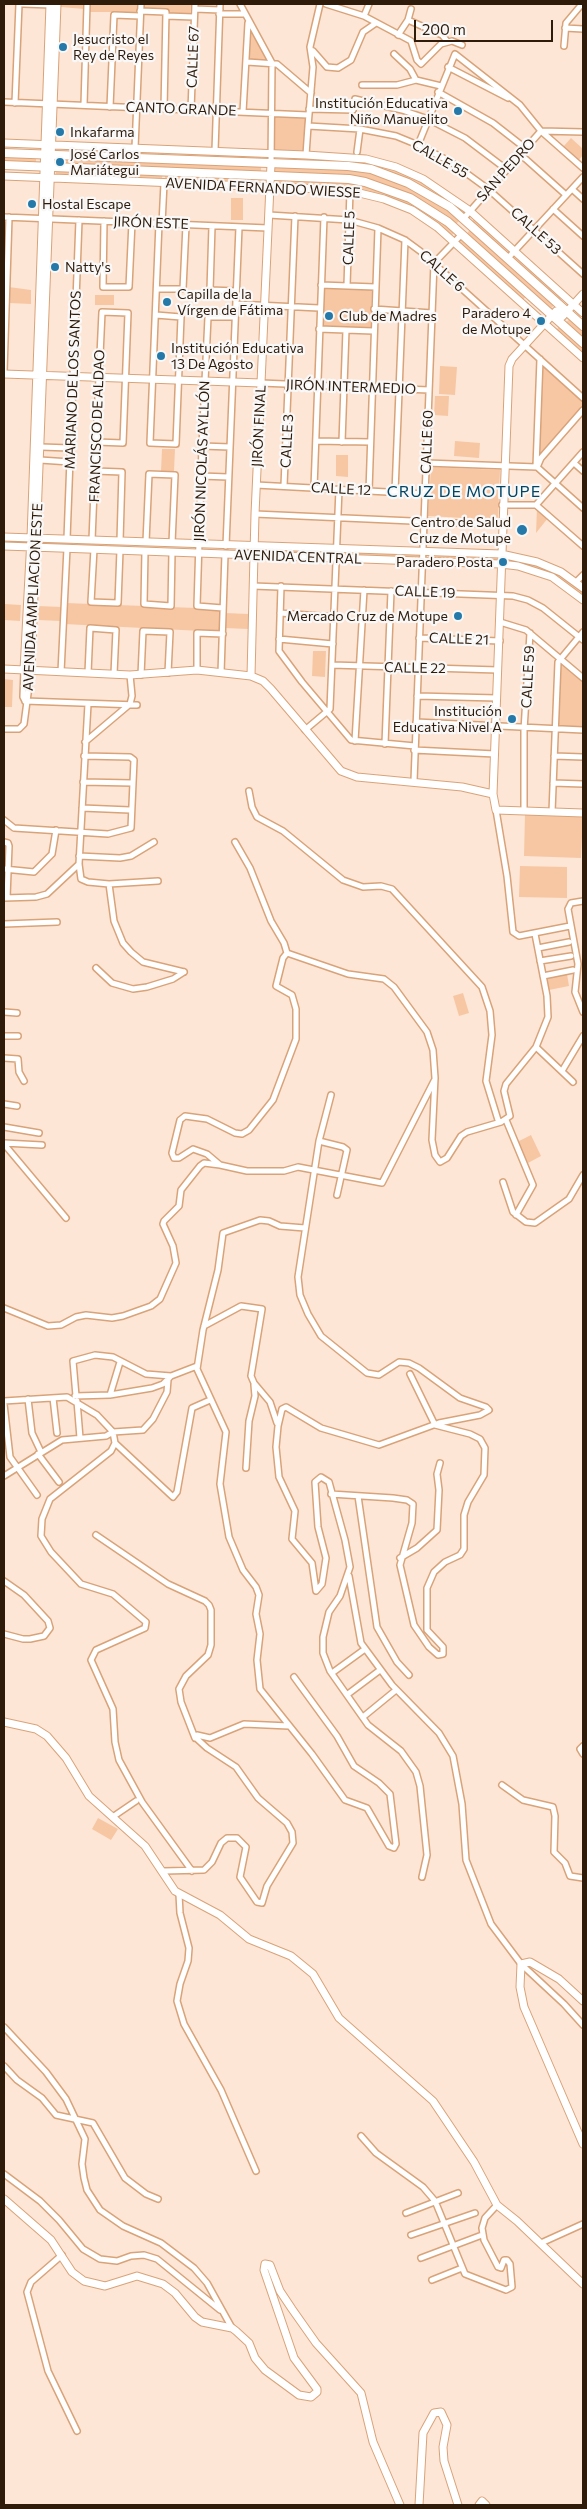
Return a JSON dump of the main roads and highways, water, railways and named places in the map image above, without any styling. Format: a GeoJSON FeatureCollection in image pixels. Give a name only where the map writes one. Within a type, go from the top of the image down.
{"type":"FeatureCollection","features":[{"type":"Feature","properties":{"kind":"main road","name":"AVENIDA FERNANDO WIESSE"},"geometry":{"type":"LineString","coordinates":[[4,153],[348,166],[371,170],[421,189],[464,218],[583,326]]}},
{"type":"Feature","properties":{"kind":"main road","name":"AVENIDA FERNANDO WIESSE"},"geometry":{"type":"LineString","coordinates":[[4,165],[270,175],[349,179],[366,182],[410,198],[430,209],[462,234],[583,343]]}},
{"type":"Feature","properties":{"kind":"place","name":"Jesucristo el Rey de Reyes"},"geometry":{"type":"Point","coordinates":[63,47]}},
{"type":"Feature","properties":{"kind":"place","name":"Institución Educativa Niño Manuelito"},"geometry":{"type":"Point","coordinates":[458,111]}},
{"type":"Feature","properties":{"kind":"place","name":"Inkafarma"},"geometry":{"type":"Point","coordinates":[60,132]}},
{"type":"Feature","properties":{"kind":"place","name":"José Carlos Mariátegui"},"geometry":{"type":"Point","coordinates":[60,162]}},
{"type":"Feature","properties":{"kind":"place","name":"Hostal Escape"},"geometry":{"type":"Point","coordinates":[32,204]}},
{"type":"Feature","properties":{"kind":"place","name":"Natty's"},"geometry":{"type":"Point","coordinates":[55,267]}},
{"type":"Feature","properties":{"kind":"place","name":"Capilla de la Vírgen de Fátima"},"geometry":{"type":"Point","coordinates":[167,302]}},
{"type":"Feature","properties":{"kind":"place","name":"Club de Madres"},"geometry":{"type":"Point","coordinates":[329,316]}},
{"type":"Feature","properties":{"kind":"place","name":"Paradero 4 de Motupe"},"geometry":{"type":"Point","coordinates":[541,321]}},
{"type":"Feature","properties":{"kind":"place","name":"Institución Educativa 13 De Agosto"},"geometry":{"type":"Point","coordinates":[161,356]}},
{"type":"Feature","properties":{"kind":"place","name":"Centro de Salud Cruz de Motupe"},"geometry":{"type":"Point","coordinates":[522,530]}},
{"type":"Feature","properties":{"kind":"place","name":"Paradero Posta"},"geometry":{"type":"Point","coordinates":[503,562]}},
{"type":"Feature","properties":{"kind":"place","name":"Mercado Cruz de Motupe"},"geometry":{"type":"Point","coordinates":[458,616]}},
{"type":"Feature","properties":{"kind":"place","name":"Institución Educativa Nivel A"},"geometry":{"type":"Point","coordinates":[512,719]}},
{"type":"Feature","properties":{"kind":"district","name":"CRUZ DE MOTUPE"},"geometry":{"type":"Point","coordinates":[464,492]}}]}
